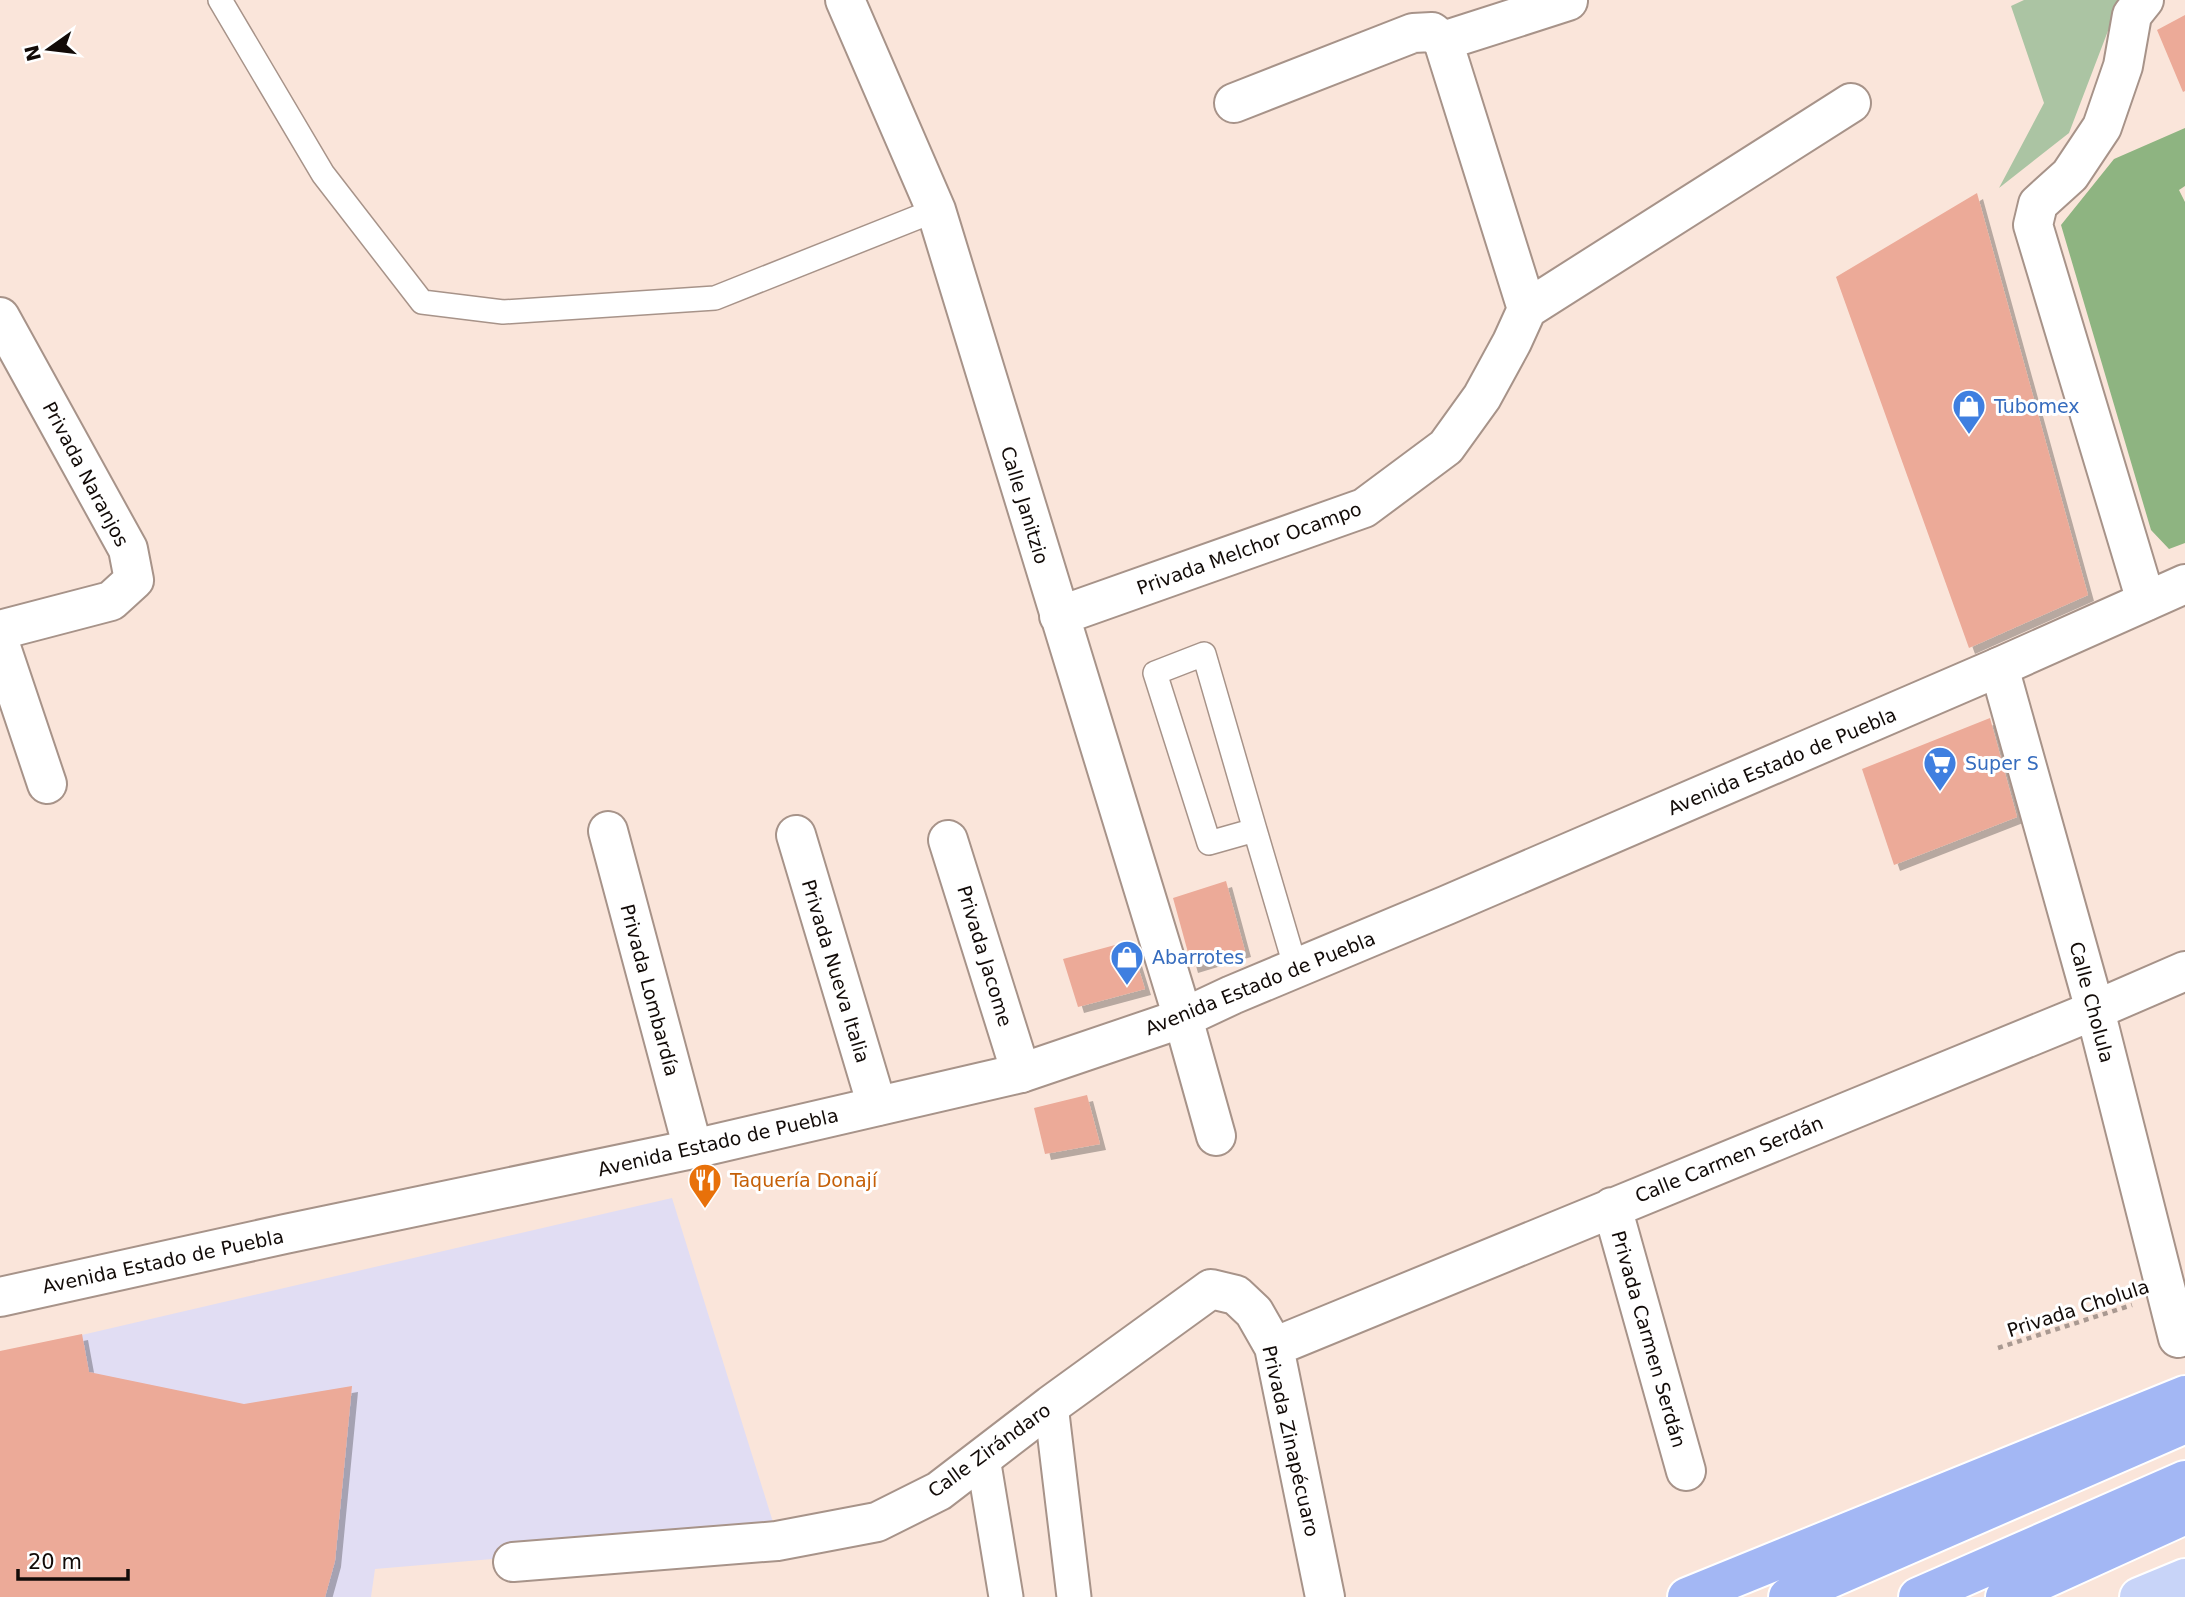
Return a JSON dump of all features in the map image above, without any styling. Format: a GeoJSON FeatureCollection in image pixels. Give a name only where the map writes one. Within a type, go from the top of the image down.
{"type":"FeatureCollection","features":[{"type":"Feature","properties":{"kind":"highway"},"geometry":{"type":"LineString","coordinates":[[1686,1597],[2185,1395]]}},
{"type":"Feature","properties":{"kind":"highway"},"geometry":{"type":"LineString","coordinates":[[1788,1597],[2185,1424]]}},
{"type":"Feature","properties":{"kind":"highway"},"geometry":{"type":"LineString","coordinates":[[1918,1597],[2185,1480]]}},
{"type":"Feature","properties":{"kind":"highway"},"geometry":{"type":"LineString","coordinates":[[2005,1597],[2185,1515]]}},
{"type":"Feature","properties":{"kind":"main road"},"geometry":{"type":"LineString","coordinates":[[2139,1597],[2185,1578]]}},
{"type":"Feature","properties":{"kind":"street","name":"Calle Janitzio"},"geometry":{"type":"LineString","coordinates":[[845,0],[936,211],[1183,1018],[1216,1136]]}},
{"type":"Feature","properties":{"kind":"street"},"geometry":{"type":"LineString","coordinates":[[2144,0],[2132,15],[2123,66],[2102,127],[2070,175],[2038,204],[2033,225],[2146,601]]}},
{"type":"Feature","properties":{"kind":"street"},"geometry":{"type":"LineString","coordinates":[[1443,41],[1568,1]]}},
{"type":"Feature","properties":{"kind":"street"},"geometry":{"type":"LineString","coordinates":[[1234,103],[1413,33],[1432,32],[1443,41],[1527,309],[1852,103]]}},
{"type":"Feature","properties":{"kind":"street","name":"Privada Melchor Ocampo"},"geometry":{"type":"LineString","coordinates":[[1059,616],[1364,508],[1446,447],[1482,397],[1527,309]]}},
{"type":"Feature","properties":{"kind":"street","name":"Privada Naranjos"},"geometry":{"type":"LineString","coordinates":[[0,317],[128,549],[134,580],[111,601],[0,630]]}},
{"type":"Feature","properties":{"kind":"street","name":"Avenida Estado de Puebla"},"geometry":{"type":"LineString","coordinates":[[0,1297],[298,1231],[693,1149],[1021,1073],[1183,1018],[1999,667],[2185,584]]}},
{"type":"Feature","properties":{"kind":"street"},"geometry":{"type":"LineString","coordinates":[[0,644],[47,784]]}},
{"type":"Feature","properties":{"kind":"street","name":"Calle Cholula"},"geometry":{"type":"LineString","coordinates":[[1999,667],[2095,1010],[2178,1338]]}},
{"type":"Feature","properties":{"kind":"street","name":"Privada Lombardía"},"geometry":{"type":"LineString","coordinates":[[608,831],[693,1149]]}},
{"type":"Feature","properties":{"kind":"street","name":"Privada Nueva Italia"},"geometry":{"type":"LineString","coordinates":[[796,835],[877,1106]]}},
{"type":"Feature","properties":{"kind":"street","name":"Privada Jacome"},"geometry":{"type":"LineString","coordinates":[[948,840],[1021,1073]]}},
{"type":"Feature","properties":{"kind":"street","name":"Calle Carmen Serdán"},"geometry":{"type":"LineString","coordinates":[[1274,1347],[2185,971]]}},
{"type":"Feature","properties":{"kind":"street","name":"Privada Carmen Serdán"},"geometry":{"type":"LineString","coordinates":[[1612,1207],[1686,1471]]}},
{"type":"Feature","properties":{"kind":"street","name":"Calle Zirándaro"},"geometry":{"type":"LineString","coordinates":[[513,1562],[777,1541],[877,1522],[939,1491],[1051,1405],[1212,1289],[1236,1295]]}},
{"type":"Feature","properties":{"kind":"street","name":"Privada Zinapécuaro"},"geometry":{"type":"LineString","coordinates":[[1236,1295],[1254,1312],[1274,1347],[1325,1597]]}},
{"type":"Feature","properties":{"kind":"street"},"geometry":{"type":"LineString","coordinates":[[1051,1405],[1074,1597]]}},
{"type":"Feature","properties":{"kind":"street"},"geometry":{"type":"LineString","coordinates":[[983,1458],[1006,1597]]}},
{"type":"Feature","properties":{"kind":"lane"},"geometry":{"type":"LineString","coordinates":[[220,0],[323,174],[422,302],[503,312],[715,298],[936,211]]}},
{"type":"Feature","properties":{"kind":"lane"},"geometry":{"type":"LineString","coordinates":[[1255,830],[1209,843],[1155,673],[1204,654],[1296,969]]}},
{"type":"Feature","properties":{"kind":"path","name":"Privada Cholula"},"geometry":{"type":"LineString","coordinates":[[1998,1348],[2166,1294]]}},
{"type":"Feature","properties":{"kind":"shaded area"},"geometry":{"type":"Polygon","coordinates":[[[672,1198],[777,1535],[375,1569],[371,1597],[0,1597],[0,1354],[672,1198]]]}},
{"type":"Feature","properties":{"kind":"green space"},"geometry":{"type":"Polygon","coordinates":[[[2024,0],[2123,0],[2119,2],[2069,133],[1999,188],[2044,103],[2011,6],[2024,0]]]}},
{"type":"Feature","properties":{"kind":"green space"},"geometry":{"type":"Polygon","coordinates":[[[2185,128],[2185,186],[2179,190],[2185,202],[2185,543],[2169,549],[2151,530],[2061,225],[2114,159],[2185,128]]]}},
{"type":"Feature","properties":{"kind":"building"},"geometry":{"type":"Polygon","coordinates":[[[2185,15],[2185,91],[2183,92],[2157,30],[2185,15]]]}},
{"type":"Feature","properties":{"kind":"building","name":"Tubomex"},"geometry":{"type":"Polygon","coordinates":[[[1977,193],[2088,595],[1969,648],[1836,277],[1977,193]]]}},
{"type":"Feature","properties":{"kind":"building","name":"Super S"},"geometry":{"type":"Polygon","coordinates":[[[1990,718],[2017,817],[1894,865],[1862,769],[1990,718]]]}},
{"type":"Feature","properties":{"kind":"building"},"geometry":{"type":"Polygon","coordinates":[[[1226,881],[1245,951],[1192,967],[1173,898],[1226,881]]]}},
{"type":"Feature","properties":{"kind":"building"},"geometry":{"type":"Polygon","coordinates":[[[1130,941],[1145,989],[1078,1007],[1063,959],[1130,941]]]}},
{"type":"Feature","properties":{"kind":"building"},"geometry":{"type":"Polygon","coordinates":[[[1087,1095],[1100,1144],[1045,1154],[1034,1108],[1087,1095]]]}},
{"type":"Feature","properties":{"kind":"building"},"geometry":{"type":"Polygon","coordinates":[[[82,1334],[89,1372],[244,1404],[352,1386],[335,1561],[325,1597],[0,1597],[0,1351],[82,1334]]]}},
{"type":"Feature","properties":{"kind":"place","name":"Tubomex"},"geometry":{"type":"Point","coordinates":[1969,436]}},
{"type":"Feature","properties":{"kind":"place","name":"Super S"},"geometry":{"type":"Point","coordinates":[1940,793]}},
{"type":"Feature","properties":{"kind":"place","name":"Abarrotes"},"geometry":{"type":"Point","coordinates":[1127,987]}},
{"type":"Feature","properties":{"kind":"place","name":"Taquería Donají"},"geometry":{"type":"Point","coordinates":[705,1210]}}]}
